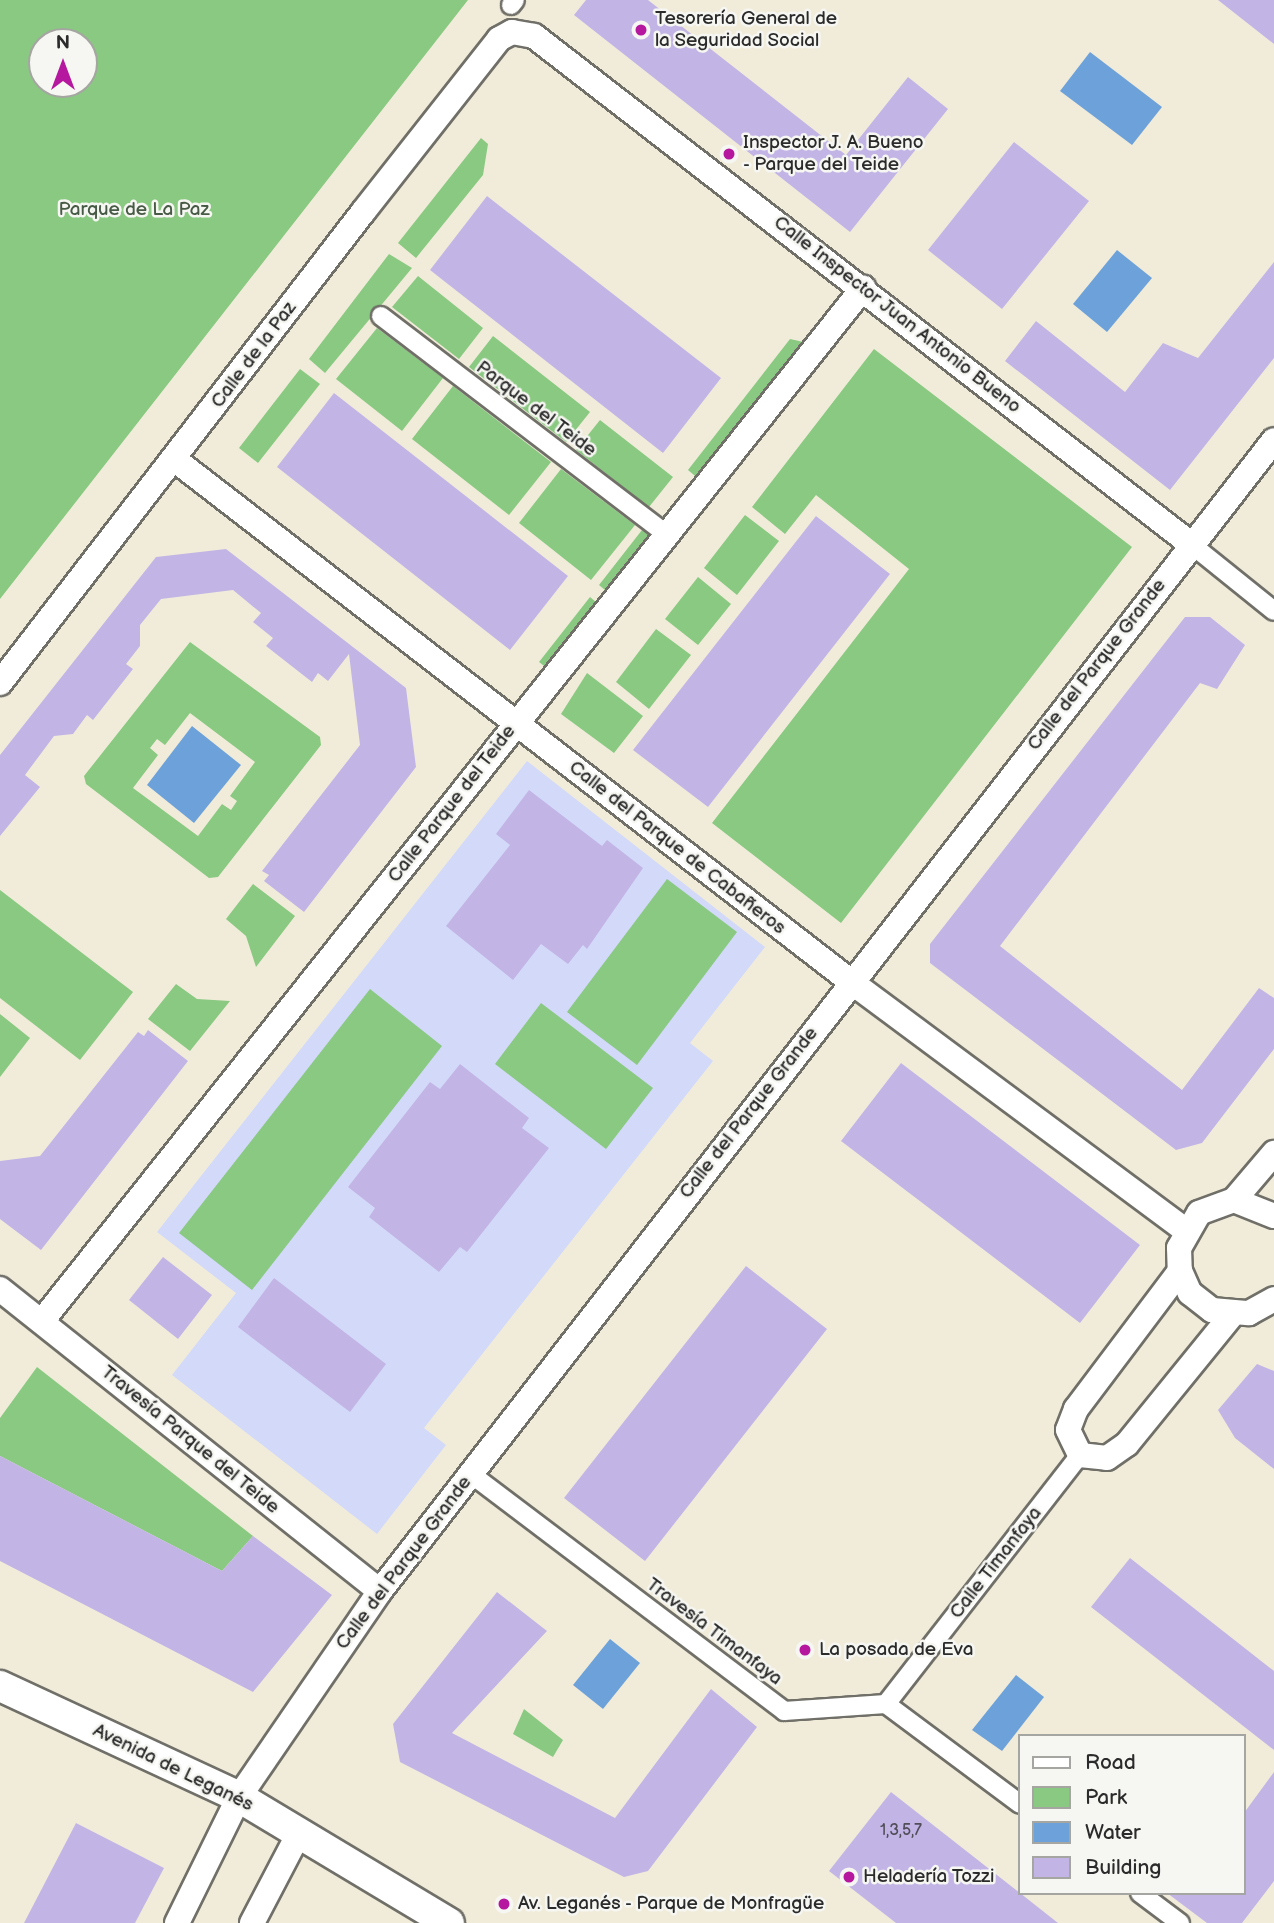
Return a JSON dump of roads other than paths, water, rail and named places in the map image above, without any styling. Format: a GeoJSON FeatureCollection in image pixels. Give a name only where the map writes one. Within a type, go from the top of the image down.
{"type":"FeatureCollection","features":[{"type":"Feature","properties":{"kind":"street","name":"Calle Inspector Juan Antonio Bueno"},"geometry":{"type":"LineString","coordinates":[[512,32],[534,36],[863,288],[1274,611]]}},
{"type":"Feature","properties":{"kind":"street","name":"Calle de la Paz"},"geometry":{"type":"LineString","coordinates":[[0,683],[499,39],[512,32]]}},
{"type":"Feature","properties":{"kind":"street","name":"Calle Parque del Teide"},"geometry":{"type":"LineString","coordinates":[[42,1321],[863,288]]}},
{"type":"Feature","properties":{"kind":"street","name":"Parque del Teide"},"geometry":{"type":"LineString","coordinates":[[381,316],[667,535]]}},
{"type":"Feature","properties":{"kind":"street","name":"Calle del Parque Grande"},"geometry":{"type":"LineString","coordinates":[[177,1923],[239,1797],[380,1591],[850,981],[1274,440]]}},
{"type":"Feature","properties":{"kind":"street","name":"Calle del Parque de Cabañeros"},"geometry":{"type":"LineString","coordinates":[[174,459],[850,981],[1185,1230]]}},
{"type":"Feature","properties":{"kind":"street"},"geometry":{"type":"LineString","coordinates":[[1232,1315],[1127,1444],[1107,1458],[1080,1455],[1068,1430],[1076,1409],[1180,1271],[1185,1230],[1199,1213],[1234,1200],[1274,1153]]}},
{"type":"Feature","properties":{"kind":"street"},"geometry":{"type":"LineString","coordinates":[[1234,1200],[1274,1216]]}},
{"type":"Feature","properties":{"kind":"street"},"geometry":{"type":"LineString","coordinates":[[1180,1271],[1190,1293],[1212,1310],[1232,1315],[1273,1303]]}},
{"type":"Feature","properties":{"kind":"street","name":"Travesía Parque del Teide"},"geometry":{"type":"LineString","coordinates":[[0,1289],[380,1591]]}},
{"type":"Feature","properties":{"kind":"street","name":"Calle Timanfaya"},"geometry":{"type":"LineString","coordinates":[[887,1704],[1080,1455]]}},
{"type":"Feature","properties":{"kind":"street","name":"Travesía Timanfaya"},"geometry":{"type":"LineString","coordinates":[[471,1474],[784,1711],[887,1704]]}},
{"type":"Feature","properties":{"kind":"street","name":"Avenida de Leganés"},"geometry":{"type":"LineString","coordinates":[[0,1686],[239,1797],[298,1835],[449,1923]]}},
{"type":"Feature","properties":{"kind":"street"},"geometry":{"type":"LineString","coordinates":[[887,1704],[1018,1802]]}},
{"type":"Feature","properties":{"kind":"street"},"geometry":{"type":"LineString","coordinates":[[252,1923],[298,1835]]}},
{"type":"Feature","properties":{"kind":"street"},"geometry":{"type":"LineString","coordinates":[[1143,1895],[1180,1923]]}},
{"type":"Feature","properties":{"kind":"water"},"geometry":{"type":"Polygon","coordinates":[[[1090,52],[1162,107],[1132,145],[1060,91],[1090,52]]]}},
{"type":"Feature","properties":{"kind":"water"},"geometry":{"type":"Polygon","coordinates":[[[1117,250],[1152,278],[1107,332],[1073,304],[1117,250]]]}},
{"type":"Feature","properties":{"kind":"water"},"geometry":{"type":"Polygon","coordinates":[[[192,726],[241,765],[194,823],[147,785],[192,726]]]}},
{"type":"Feature","properties":{"kind":"water"},"geometry":{"type":"Polygon","coordinates":[[[610,1639],[640,1663],[603,1709],[573,1685],[610,1639]]]}},
{"type":"Feature","properties":{"kind":"water"},"geometry":{"type":"Polygon","coordinates":[[[1016,1675],[1044,1697],[1002,1751],[972,1730],[1016,1675]]]}},
{"type":"Feature","properties":{"kind":"place","name":"Tesorería General de la Seguridad Social"},"geometry":{"type":"Point","coordinates":[641,30]}},
{"type":"Feature","properties":{"kind":"place","name":"Inspector J. A. Bueno - Parque del Teide"},"geometry":{"type":"Point","coordinates":[729,154]}},
{"type":"Feature","properties":{"kind":"place","name":"La posada de Eva"},"geometry":{"type":"Point","coordinates":[805,1650]}},
{"type":"Feature","properties":{"kind":"place","name":"Heladería Tozzi"},"geometry":{"type":"Point","coordinates":[849,1877]}},
{"type":"Feature","properties":{"kind":"place","name":"Av. Leganés - Parque de Monfragüe"},"geometry":{"type":"Point","coordinates":[504,1904]}},
{"type":"Feature","properties":{"kind":"park label","name":"Parque de La Paz"},"geometry":{"type":"Point","coordinates":[134,210]}}]}
